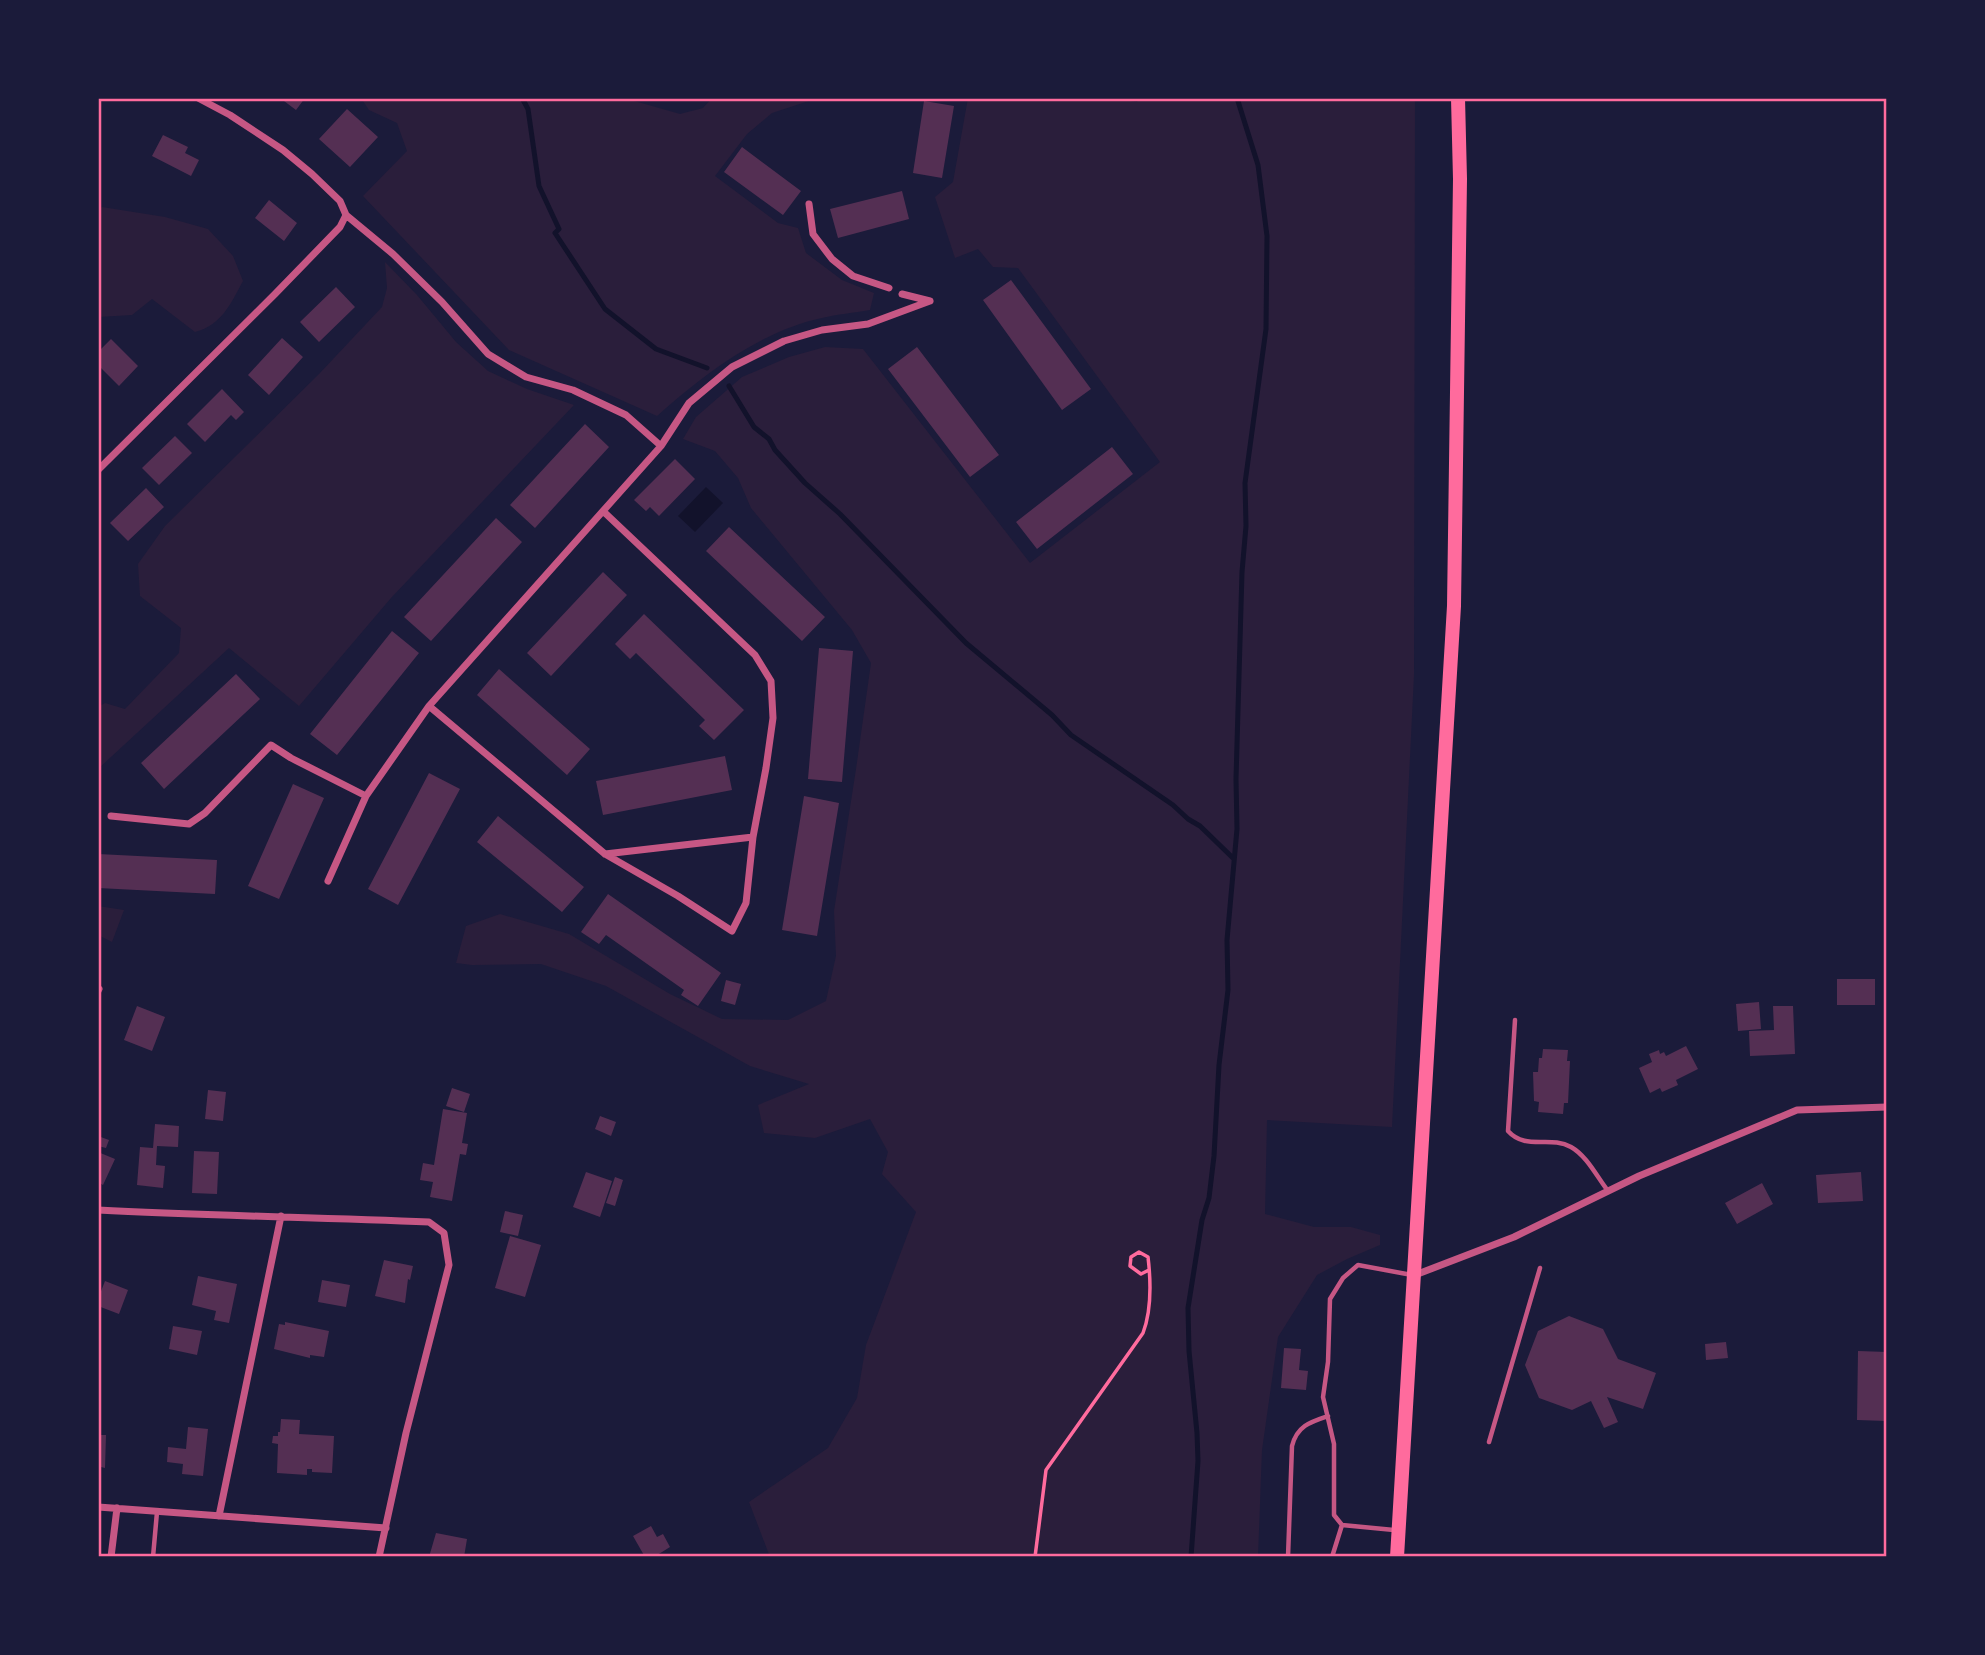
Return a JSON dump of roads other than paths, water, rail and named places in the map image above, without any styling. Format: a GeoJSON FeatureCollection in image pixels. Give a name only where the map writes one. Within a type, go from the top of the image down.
{"type":"FeatureCollection","features":[{"type":"Feature","properties":{"kind":"main road"},"geometry":{"type":"LineString","coordinates":[[1397,1557],[1454,606],[1460,180],[1458,98]]}},
{"type":"Feature","properties":{"kind":"street"},"geometry":{"type":"LineString","coordinates":[[198,98],[284,150],[340,201],[346,215],[393,254],[442,302],[488,354],[526,377],[573,390],[626,415],[662,446]]}},
{"type":"Feature","properties":{"kind":"street"},"geometry":{"type":"LineString","coordinates":[[810,204],[813,234],[832,259],[853,275],[889,288]]}},
{"type":"Feature","properties":{"kind":"street"},"geometry":{"type":"LineString","coordinates":[[98,470],[275,294],[340,226],[346,215]]}},
{"type":"Feature","properties":{"kind":"street"},"geometry":{"type":"LineString","coordinates":[[328,881],[366,796],[429,706],[662,446],[689,403],[732,367],[784,341],[822,330],[867,324],[930,301],[902,294]]}},
{"type":"Feature","properties":{"kind":"street"},"geometry":{"type":"LineString","coordinates":[[429,706],[605,854],[732,931],[746,903],[753,837],[773,718],[771,681],[755,655],[604,512]]}},
{"type":"Feature","properties":{"kind":"street"},"geometry":{"type":"LineString","coordinates":[[111,816],[189,824],[205,813],[271,745],[366,796]]}},
{"type":"Feature","properties":{"kind":"street"},"geometry":{"type":"LineString","coordinates":[[605,854],[753,837]]}},
{"type":"Feature","properties":{"kind":"street"},"geometry":{"type":"LineString","coordinates":[[1414,1276],[1514,1237],[1608,1191],[1797,1110],[1887,1107]]}},
{"type":"Feature","properties":{"kind":"street"},"geometry":{"type":"LineString","coordinates":[[98,1210],[429,1222],[444,1233],[449,1265],[406,1433],[379,1557]]}},
{"type":"Feature","properties":{"kind":"street"},"geometry":{"type":"LineString","coordinates":[[219,1516],[281,1216]]}},
{"type":"Feature","properties":{"kind":"street"},"geometry":{"type":"LineString","coordinates":[[98,1507],[386,1528]]}},
{"type":"Feature","properties":{"kind":"street"},"geometry":{"type":"LineString","coordinates":[[110,1557],[117,1508]]}},
{"type":"Feature","properties":{"kind":"lane"},"geometry":{"type":"LineString","coordinates":[[1516,1020],[1508,1131],[1515,1139],[1525,1142],[1560,1143],[1570,1146],[1579,1152],[1608,1191]]}},
{"type":"Feature","properties":{"kind":"lane"},"geometry":{"type":"LineString","coordinates":[[1399,1530],[1342,1525],[1334,1514],[1334,1444],[1323,1397],[1328,1362],[1330,1299],[1343,1278],[1358,1265],[1414,1276]]}},
{"type":"Feature","properties":{"kind":"lane"},"geometry":{"type":"LineString","coordinates":[[1489,1442],[1540,1268]]}},
{"type":"Feature","properties":{"kind":"lane"},"geometry":{"type":"LineString","coordinates":[[1289,1557],[1294,1437],[1308,1423],[1328,1416]]}},
{"type":"Feature","properties":{"kind":"lane"},"geometry":{"type":"LineString","coordinates":[[153,1557],[157,1511]]}},
{"type":"Feature","properties":{"kind":"lane"},"geometry":{"type":"LineString","coordinates":[[1332,1557],[1342,1525]]}},
{"type":"Feature","properties":{"kind":"waterway"},"geometry":{"type":"LineString","coordinates":[[522,98],[528,109],[539,186],[559,229],[555,233],[605,309],[656,349],[707,368]]}},
{"type":"Feature","properties":{"kind":"waterway"},"geometry":{"type":"LineString","coordinates":[[1191,1557],[1198,1461],[1188,1308],[1202,1220],[1209,1198],[1219,1065],[1228,990],[1227,940],[1237,829],[1236,779],[1242,572],[1246,526],[1245,483],[1266,329],[1267,236],[1258,165],[1237,98]]}},
{"type":"Feature","properties":{"kind":"waterway"},"geometry":{"type":"LineString","coordinates":[[729,386],[754,427],[769,439],[775,450],[805,483],[840,514],[966,643],[1052,715],[1071,735],[1173,805],[1200,826],[1234,859]]}}]}
